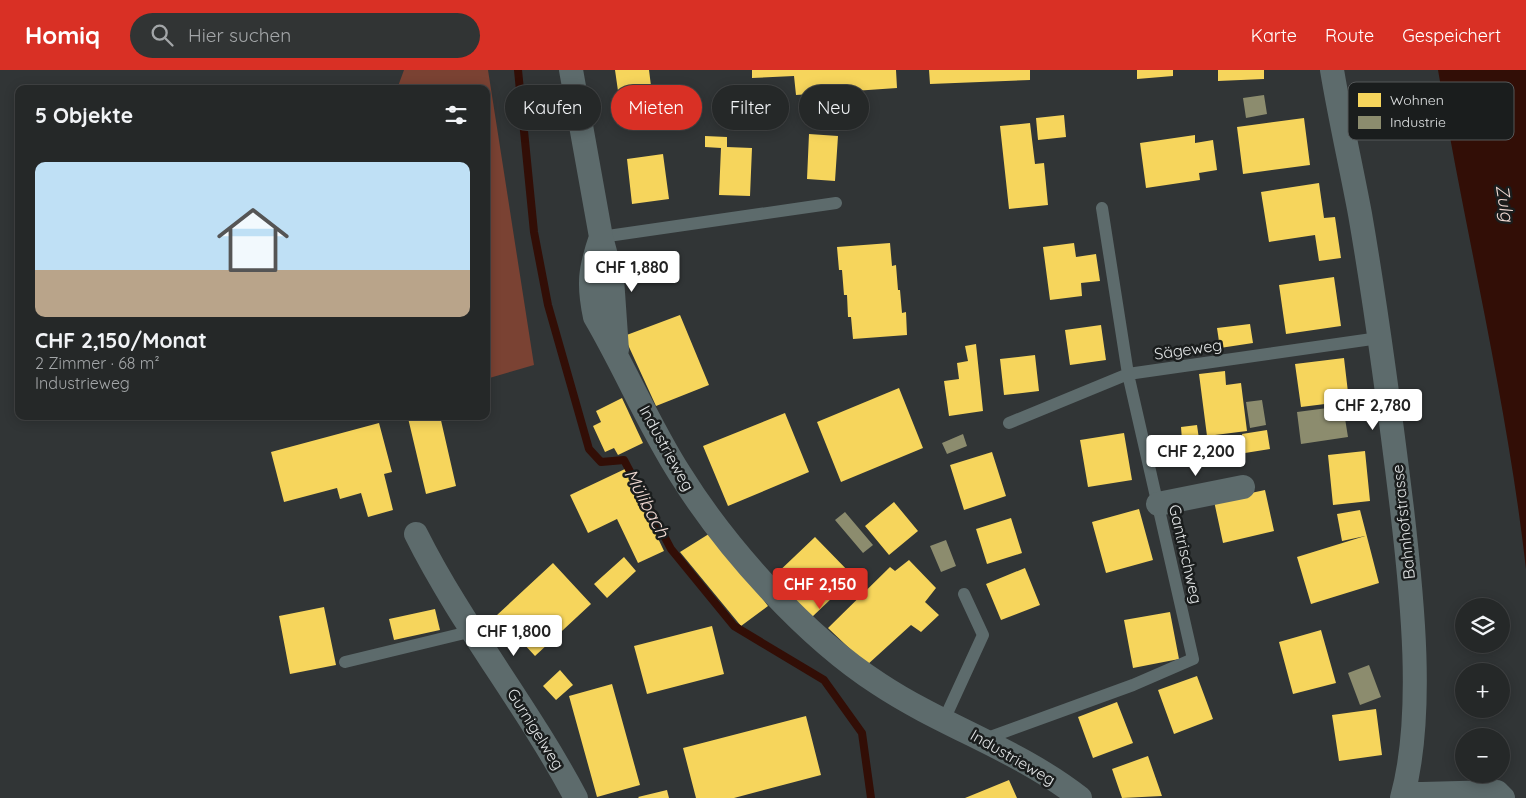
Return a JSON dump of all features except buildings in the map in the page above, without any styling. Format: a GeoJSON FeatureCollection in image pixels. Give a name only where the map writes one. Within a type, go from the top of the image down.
{"type":"FeatureCollection","features":[{"type":"Feature","properties":{"kind":"street","name":"Industrieweg"},"geometry":{"type":"LineString","coordinates":[[571,70],[601,237],[612,278],[618,356],[678,472],[698,503],[770,590],[833,648],[878,684],[944,720],[985,739],[1043,772],[1080,798]]}},
{"type":"Feature","properties":{"kind":"street","name":"Bahnhofstrasse"},"geometry":{"type":"LineString","coordinates":[[1332,70],[1359,212],[1380,338],[1411,600],[1413,705],[1410,749],[1403,795]]}},
{"type":"Feature","properties":{"kind":"street"},"geometry":{"type":"LineString","coordinates":[[1158,504],[1243,487]]}},
{"type":"Feature","properties":{"kind":"street","name":"Gurnigelweg"},"geometry":{"type":"LineString","coordinates":[[416,534],[473,632],[556,760],[576,798]]}},
{"type":"Feature","properties":{"kind":"street"},"geometry":{"type":"LineString","coordinates":[[1403,795],[1497,792],[1503,798]]}},
{"type":"Feature","properties":{"kind":"lane"},"geometry":{"type":"LineString","coordinates":[[601,237],[836,203]]}},
{"type":"Feature","properties":{"kind":"lane","name":"Gantrischweg"},"geometry":{"type":"LineString","coordinates":[[985,739],[1133,685],[1193,658],[1128,374],[1102,208]]}},
{"type":"Feature","properties":{"kind":"lane","name":"Sägeweg"},"geometry":{"type":"LineString","coordinates":[[1009,423],[1128,374],[1380,338]]}},
{"type":"Feature","properties":{"kind":"lane"},"geometry":{"type":"LineString","coordinates":[[944,720],[984,636],[964,594]]}},
{"type":"Feature","properties":{"kind":"lane"},"geometry":{"type":"LineString","coordinates":[[345,662],[473,632]]}},
{"type":"Feature","properties":{"kind":"shaded area"},"geometry":{"type":"Polygon","coordinates":[[[404,70],[488,70],[534,365],[490,378],[490,85],[398,85],[404,70]]]}},
{"type":"Feature","properties":{"kind":"water","name":"Zulg"},"geometry":{"type":"Polygon","coordinates":[[[1438,70],[1526,70],[1526,569],[1518,506],[1497,381],[1451,140],[1514,140],[1514,82],[1440,82],[1438,70]]]}},
{"type":"Feature","properties":{"kind":"waterway","name":"Mülibach"},"geometry":{"type":"LineString","coordinates":[[518,70],[534,232],[548,305],[589,449],[601,462],[624,460],[671,549],[734,626],[824,680],[862,733],[871,798]]}}]}
